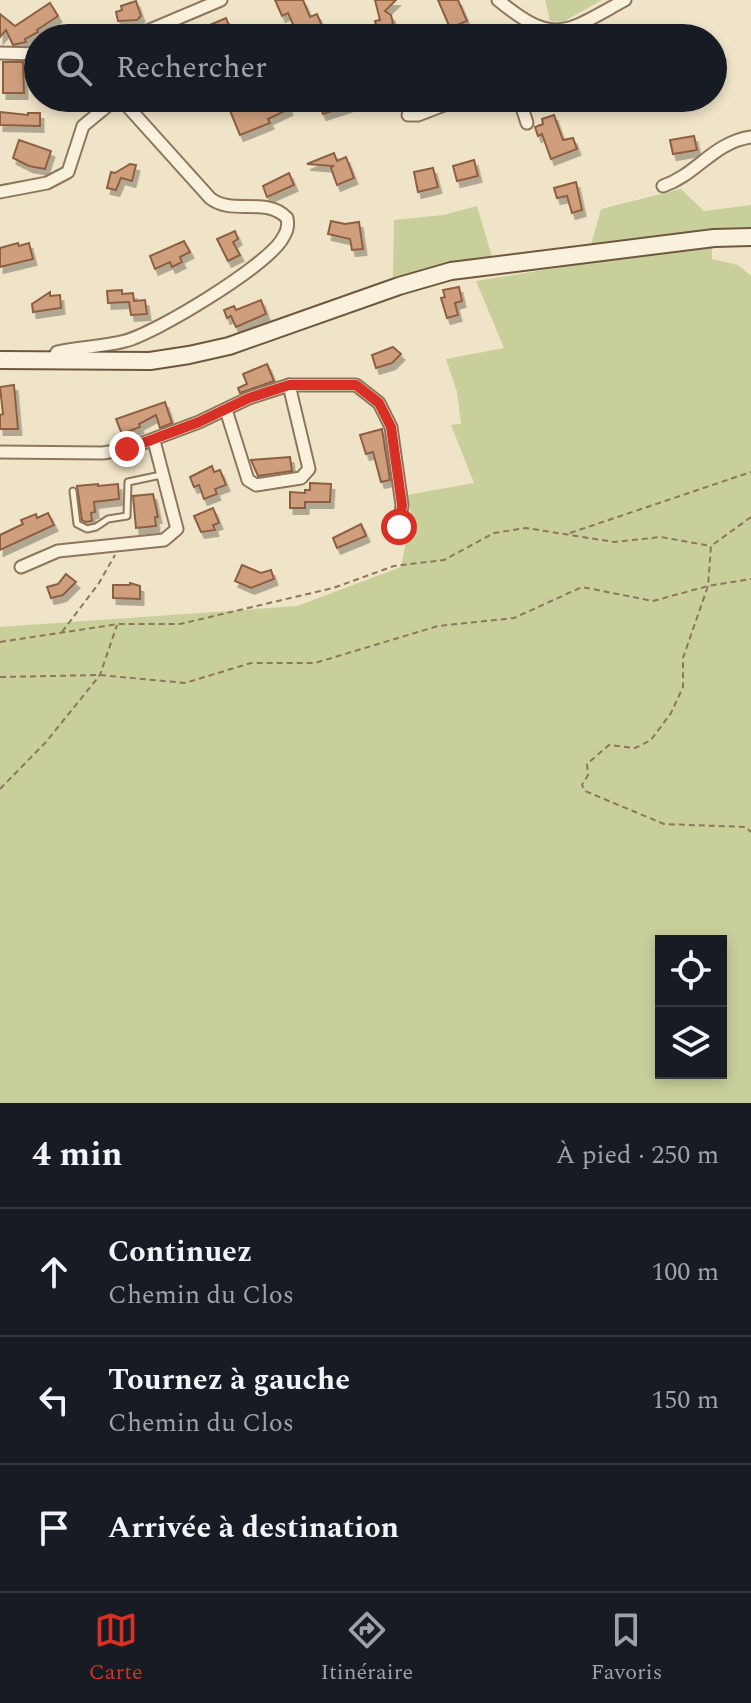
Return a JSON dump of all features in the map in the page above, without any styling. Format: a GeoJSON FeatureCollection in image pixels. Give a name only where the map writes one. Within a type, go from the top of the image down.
{"type":"FeatureCollection","features":[{"type":"Feature","properties":{"kind":"main road"},"geometry":{"type":"LineString","coordinates":[[0,360],[150,361],[212,350],[399,286],[473,267],[714,238],[751,237]]}},
{"type":"Feature","properties":{"kind":"street"},"geometry":{"type":"LineString","coordinates":[[164,24],[221,0]]}},
{"type":"Feature","properties":{"kind":"street"},"geometry":{"type":"LineString","coordinates":[[581,24],[625,0]]}},
{"type":"Feature","properties":{"kind":"street"},"geometry":{"type":"LineString","coordinates":[[503,2],[532,24]]}},
{"type":"Feature","properties":{"kind":"street"},"geometry":{"type":"LineString","coordinates":[[0,53],[24,54]]}},
{"type":"Feature","properties":{"kind":"street"},"geometry":{"type":"LineString","coordinates":[[0,192],[47,183],[68,172],[83,126],[100,112]]}},
{"type":"Feature","properties":{"kind":"street"},"geometry":{"type":"LineString","coordinates":[[52,361],[57,352],[126,341],[177,318],[254,267],[279,244],[286,232],[287,218],[272,208],[217,204],[131,112]]}},
{"type":"Feature","properties":{"kind":"street"},"geometry":{"type":"LineString","coordinates":[[408,115],[426,112]]}},
{"type":"Feature","properties":{"kind":"street"},"geometry":{"type":"LineString","coordinates":[[523,112],[527,123]]}},
{"type":"Feature","properties":{"kind":"street"},"geometry":{"type":"LineString","coordinates":[[663,186],[677,181],[725,143],[751,137]]}},
{"type":"Feature","properties":{"kind":"street"},"geometry":{"type":"LineString","coordinates":[[226,410],[248,480],[256,485],[301,478],[309,469],[289,385]]}},
{"type":"Feature","properties":{"kind":"street"},"geometry":{"type":"LineString","coordinates":[[0,452],[103,453],[154,441],[249,398],[289,385],[356,385],[379,403],[391,427],[402,505],[399,527]]}},
{"type":"Feature","properties":{"kind":"street"},"geometry":{"type":"LineString","coordinates":[[21,567],[58,551],[164,540],[177,529],[154,441]]}},
{"type":"Feature","properties":{"kind":"lane"},"geometry":{"type":"LineString","coordinates":[[73,491],[77,524],[87,529],[108,519],[127,516],[128,482],[163,475]]}},
{"type":"Feature","properties":{"kind":"path"},"geometry":{"type":"LineString","coordinates":[[567,534],[751,472]]}},
{"type":"Feature","properties":{"kind":"path"},"geometry":{"type":"LineString","coordinates":[[0,642],[118,624],[180,624],[333,588],[394,566],[444,560],[494,533],[526,528],[614,542],[661,537],[711,546],[751,517]]}},
{"type":"Feature","properties":{"kind":"path"},"geometry":{"type":"LineString","coordinates":[[62,633],[115,556],[129,545]]}},
{"type":"Feature","properties":{"kind":"path"},"geometry":{"type":"LineString","coordinates":[[711,546],[708,586],[683,658],[683,687],[671,713],[651,740],[635,748],[609,745],[587,764],[588,775],[582,785],[585,791],[664,824],[746,827],[751,832]]}},
{"type":"Feature","properties":{"kind":"path"},"geometry":{"type":"LineString","coordinates":[[0,677],[100,675],[185,683],[251,663],[315,663],[438,626],[514,618],[582,587],[653,601],[708,586],[751,579]]}},
{"type":"Feature","properties":{"kind":"path"},"geometry":{"type":"LineString","coordinates":[[0,789],[46,742],[100,675],[118,624]]}},
{"type":"Feature","properties":{"kind":"green space"},"geometry":{"type":"Polygon","coordinates":[[[545,0],[602,0],[563,22],[550,21],[545,0]]]}},
{"type":"Feature","properties":{"kind":"green space"},"geometry":{"type":"Polygon","coordinates":[[[681,189],[704,211],[751,205],[751,229],[712,230],[712,259],[738,265],[751,276],[751,1103],[0,1103],[0,627],[297,606],[401,567],[411,514],[407,495],[474,483],[451,425],[461,424],[457,392],[446,359],[504,348],[476,281],[586,263],[601,209],[681,189]]]}},
{"type":"Feature","properties":{"kind":"green space"},"geometry":{"type":"Polygon","coordinates":[[[477,206],[492,257],[393,277],[394,220],[443,215],[477,206]]]}},
{"type":"Feature","properties":{"kind":"building"},"geometry":{"type":"Polygon","coordinates":[[[275,0],[303,0],[310,17],[317,14],[321,24],[293,24],[288,13],[282,16],[275,0]]]}},
{"type":"Feature","properties":{"kind":"building"},"geometry":{"type":"Polygon","coordinates":[[[375,0],[396,0],[385,11],[391,15],[393,23],[376,24],[375,21],[380,20],[375,0]]]}},
{"type":"Feature","properties":{"kind":"building"},"geometry":{"type":"Polygon","coordinates":[[[438,0],[458,0],[467,21],[448,24],[438,0]]]}},
{"type":"Feature","properties":{"kind":"building"},"geometry":{"type":"Polygon","coordinates":[[[136,1],[141,16],[137,20],[118,21],[116,12],[122,10],[121,6],[136,1]]]}},
{"type":"Feature","properties":{"kind":"building"},"geometry":{"type":"Polygon","coordinates":[[[50,3],[58,16],[46,24],[24,24],[24,42],[13,45],[6,30],[0,37],[0,14],[15,26],[50,3]]]}},
{"type":"Feature","properties":{"kind":"building"},"geometry":{"type":"Polygon","coordinates":[[[226,18],[228,24],[212,24],[226,18]]]}},
{"type":"Feature","properties":{"kind":"building"},"geometry":{"type":"Polygon","coordinates":[[[3,62],[23,62],[24,93],[3,93],[3,62]]]}},
{"type":"Feature","properties":{"kind":"building"},"geometry":{"type":"Polygon","coordinates":[[[0,112],[40,113],[40,126],[0,125],[0,112]]]}},
{"type":"Feature","properties":{"kind":"building"},"geometry":{"type":"Polygon","coordinates":[[[231,112],[283,112],[268,119],[270,123],[240,135],[231,112]]]}},
{"type":"Feature","properties":{"kind":"building"},"geometry":{"type":"Polygon","coordinates":[[[554,115],[563,140],[573,138],[577,149],[551,159],[542,134],[538,136],[535,127],[543,124],[542,119],[554,115]]]}},
{"type":"Feature","properties":{"kind":"building"},"geometry":{"type":"Polygon","coordinates":[[[694,136],[697,150],[673,154],[670,140],[694,136]]]}},
{"type":"Feature","properties":{"kind":"building"},"geometry":{"type":"Polygon","coordinates":[[[19,140],[51,151],[45,169],[13,158],[19,140]]]}},
{"type":"Feature","properties":{"kind":"building"},"geometry":{"type":"Polygon","coordinates":[[[334,153],[337,161],[346,157],[354,178],[337,185],[333,166],[307,164],[334,153]]]}},
{"type":"Feature","properties":{"kind":"building"},"geometry":{"type":"Polygon","coordinates":[[[474,160],[478,176],[457,181],[453,166],[474,160]]]}},
{"type":"Feature","properties":{"kind":"building"},"geometry":{"type":"Polygon","coordinates":[[[130,164],[136,165],[132,181],[121,178],[116,190],[107,188],[111,172],[115,173],[130,164]]]}},
{"type":"Feature","properties":{"kind":"building"},"geometry":{"type":"Polygon","coordinates":[[[433,168],[438,187],[418,192],[414,172],[433,168]]]}},
{"type":"Feature","properties":{"kind":"building"},"geometry":{"type":"Polygon","coordinates":[[[289,173],[294,185],[267,197],[263,186],[289,173]]]}},
{"type":"Feature","properties":{"kind":"building"},"geometry":{"type":"Polygon","coordinates":[[[576,182],[582,210],[572,213],[567,196],[557,198],[554,188],[576,182]]]}},
{"type":"Feature","properties":{"kind":"building"},"geometry":{"type":"Polygon","coordinates":[[[331,221],[345,224],[359,222],[363,249],[352,250],[350,239],[328,234],[331,221]]]}},
{"type":"Feature","properties":{"kind":"building"},"geometry":{"type":"Polygon","coordinates":[[[235,231],[238,239],[233,242],[240,255],[228,261],[217,239],[235,231]]]}},
{"type":"Feature","properties":{"kind":"building"},"geometry":{"type":"Polygon","coordinates":[[[184,241],[190,252],[180,257],[182,262],[172,267],[170,262],[155,269],[150,256],[184,241]]]}},
{"type":"Feature","properties":{"kind":"building"},"geometry":{"type":"Polygon","coordinates":[[[18,243],[19,246],[29,243],[33,259],[0,267],[0,248],[18,243]]]}},
{"type":"Feature","properties":{"kind":"building"},"geometry":{"type":"Polygon","coordinates":[[[459,287],[462,301],[455,303],[458,315],[447,318],[441,298],[445,297],[443,290],[459,287]]]}},
{"type":"Feature","properties":{"kind":"building"},"geometry":{"type":"Polygon","coordinates":[[[122,290],[122,294],[133,293],[134,301],[145,300],[147,314],[131,315],[129,302],[108,303],[107,291],[122,290]]]}},
{"type":"Feature","properties":{"kind":"building"},"geometry":{"type":"Polygon","coordinates":[[[50,292],[50,296],[60,295],[61,308],[33,312],[32,304],[50,292]]]}},
{"type":"Feature","properties":{"kind":"building"},"geometry":{"type":"Polygon","coordinates":[[[261,300],[266,314],[236,327],[231,316],[227,318],[224,310],[234,306],[236,310],[261,300]]]}},
{"type":"Feature","properties":{"kind":"building"},"geometry":{"type":"Polygon","coordinates":[[[393,347],[401,354],[392,363],[376,368],[372,355],[393,347]]]}},
{"type":"Feature","properties":{"kind":"building"},"geometry":{"type":"Polygon","coordinates":[[[267,364],[274,381],[240,393],[238,388],[247,384],[243,374],[267,364]]]}},
{"type":"Feature","properties":{"kind":"building"},"geometry":{"type":"Polygon","coordinates":[[[14,385],[18,429],[0,429],[0,415],[3,414],[0,387],[14,385]]]}},
{"type":"Feature","properties":{"kind":"building"},"geometry":{"type":"Polygon","coordinates":[[[165,402],[172,423],[160,428],[156,415],[139,424],[140,427],[122,434],[116,419],[165,402]]]}},
{"type":"Feature","properties":{"kind":"building"},"geometry":{"type":"Polygon","coordinates":[[[382,429],[390,480],[381,482],[373,452],[366,454],[360,435],[382,429]]]}},
{"type":"Feature","properties":{"kind":"building"},"geometry":{"type":"Polygon","coordinates":[[[290,457],[292,471],[258,476],[251,460],[290,457]]]}},
{"type":"Feature","properties":{"kind":"building"},"geometry":{"type":"Polygon","coordinates":[[[212,466],[214,472],[220,470],[226,485],[215,489],[217,494],[204,499],[199,485],[194,487],[190,477],[212,466]]]}},
{"type":"Feature","properties":{"kind":"building"},"geometry":{"type":"Polygon","coordinates":[[[310,483],[331,484],[330,502],[305,502],[305,508],[290,508],[290,492],[305,493],[305,490],[310,490],[310,483]]]}},
{"type":"Feature","properties":{"kind":"building"},"geometry":{"type":"Polygon","coordinates":[[[118,484],[119,499],[94,502],[92,521],[85,522],[82,520],[77,486],[118,484]]]}},
{"type":"Feature","properties":{"kind":"building"},"geometry":{"type":"Polygon","coordinates":[[[153,494],[158,517],[155,517],[156,526],[136,528],[133,496],[153,494]]]}},
{"type":"Feature","properties":{"kind":"building"},"geometry":{"type":"Polygon","coordinates":[[[213,508],[219,523],[213,525],[215,530],[201,532],[194,516],[213,508]]]}},
{"type":"Feature","properties":{"kind":"building"},"geometry":{"type":"Polygon","coordinates":[[[48,513],[54,525],[0,550],[0,535],[23,524],[21,520],[48,513]]]}},
{"type":"Feature","properties":{"kind":"building"},"geometry":{"type":"Polygon","coordinates":[[[361,524],[366,536],[337,548],[333,538],[361,524]]]}},
{"type":"Feature","properties":{"kind":"building"},"geometry":{"type":"Polygon","coordinates":[[[242,565],[261,573],[271,570],[274,579],[251,588],[235,581],[242,565]]]}},
{"type":"Feature","properties":{"kind":"building"},"geometry":{"type":"Polygon","coordinates":[[[66,574],[76,582],[63,595],[51,598],[47,587],[58,584],[66,574]]]}},
{"type":"Feature","properties":{"kind":"building"},"geometry":{"type":"Polygon","coordinates":[[[130,583],[140,586],[140,599],[113,598],[113,585],[130,583]]]}},
{"type":"Feature","properties":{"kind":"route"},"geometry":{"type":"LineString","coordinates":[[127,449],[154,441],[249,398],[289,385],[356,385],[379,403],[391,427],[402,505],[399,527]]}}]}
